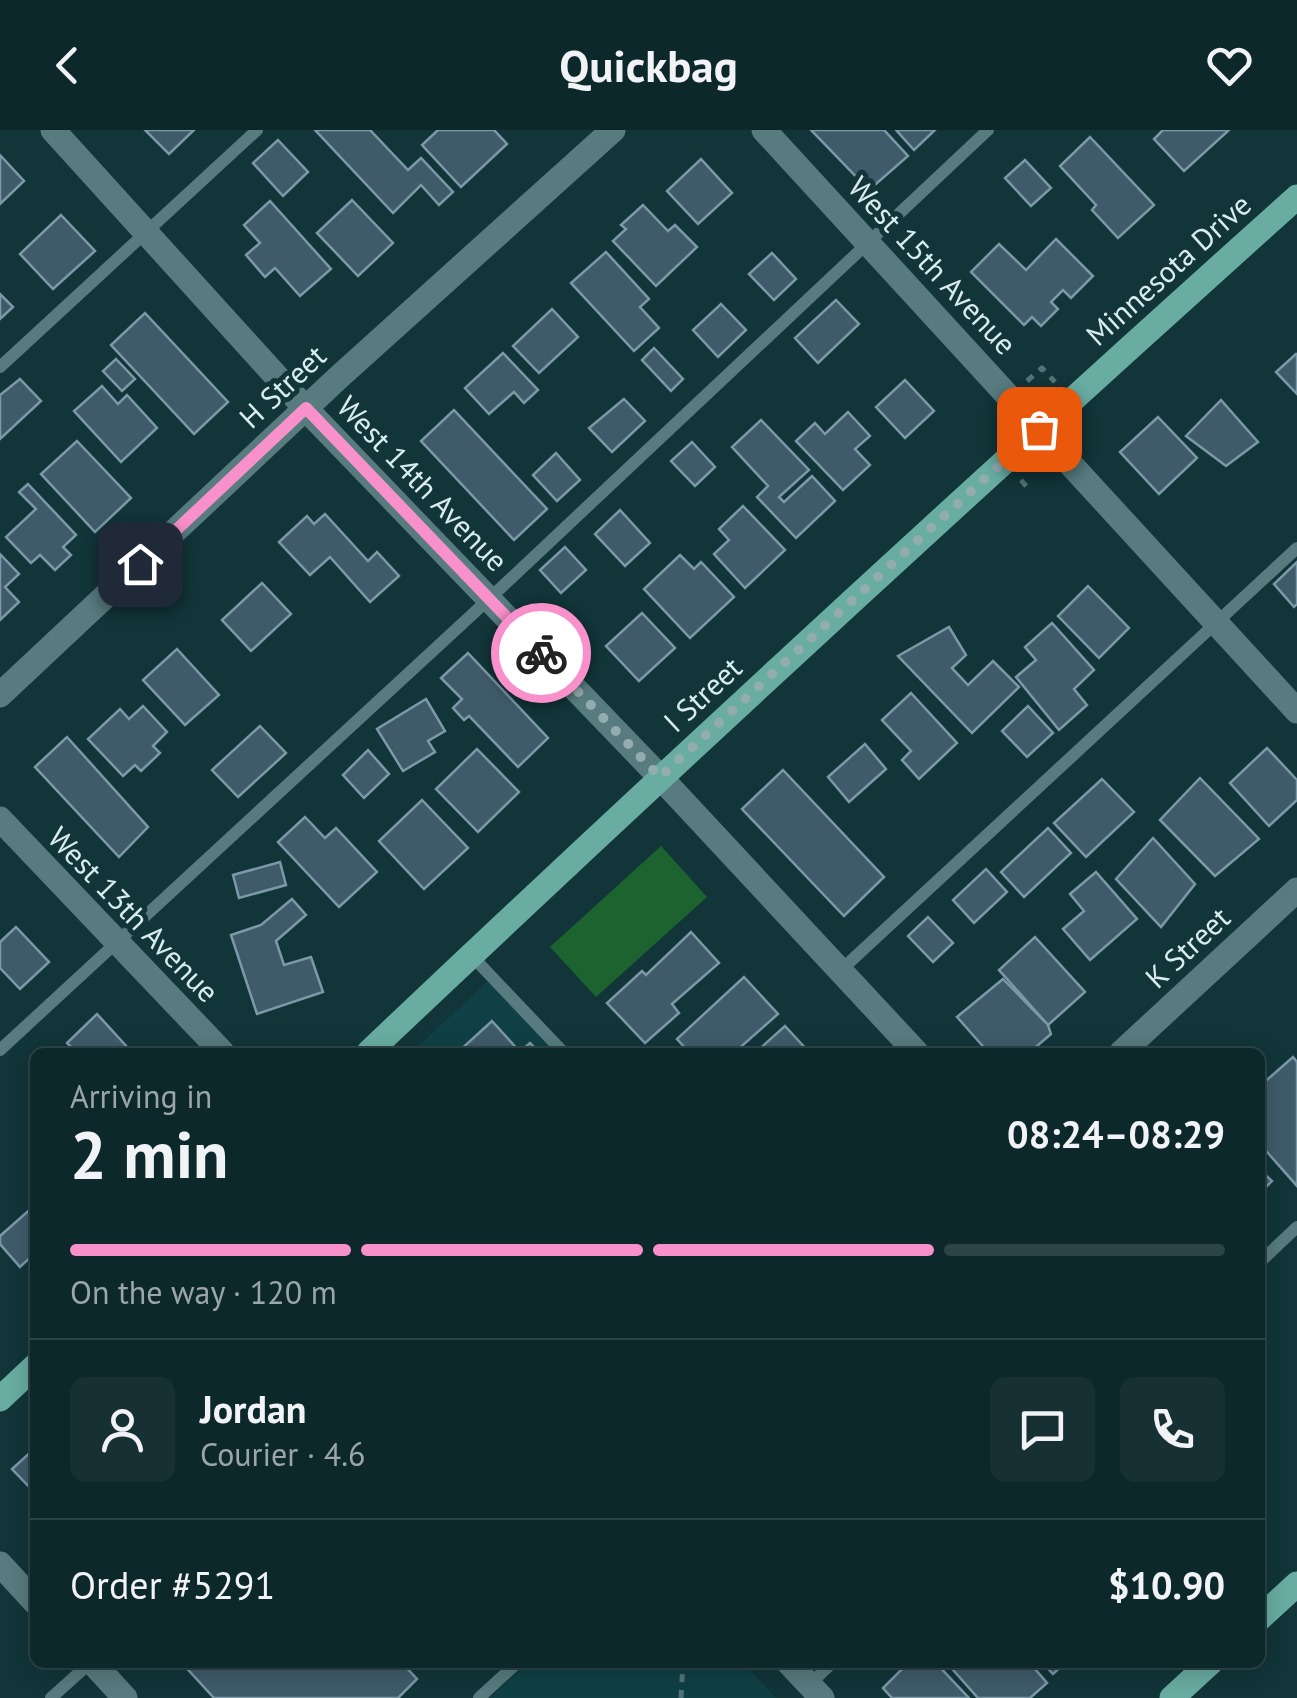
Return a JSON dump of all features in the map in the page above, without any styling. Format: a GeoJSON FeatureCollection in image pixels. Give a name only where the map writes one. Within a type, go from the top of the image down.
{"type":"FeatureCollection","features":[{"type":"Feature","properties":{"kind":"main road","name":"Minnesota Drive"},"geometry":{"type":"LineString","coordinates":[[1039,429],[1297,197]]}},
{"type":"Feature","properties":{"kind":"main road","name":"I Street"},"geometry":{"type":"LineString","coordinates":[[373,1048],[660,777],[1039,429]]}},
{"type":"Feature","properties":{"kind":"main road"},"geometry":{"type":"LineString","coordinates":[[0,1399],[30,1371]]}},
{"type":"Feature","properties":{"kind":"main road"},"geometry":{"type":"LineString","coordinates":[[1265,1613],[1297,1584]]}},
{"type":"Feature","properties":{"kind":"main road"},"geometry":{"type":"LineString","coordinates":[[1172,1698],[1204,1668]]}},
{"type":"Feature","properties":{"kind":"street","name":"West 14th Avenue"},"geometry":{"type":"LineString","coordinates":[[52,130],[306,408],[660,777],[912,1048]]}},
{"type":"Feature","properties":{"kind":"street","name":"H Street"},"geometry":{"type":"LineString","coordinates":[[0,695],[306,408],[614,130]]}},
{"type":"Feature","properties":{"kind":"street","name":"West 15th Avenue"},"geometry":{"type":"LineString","coordinates":[[764,130],[1297,710]]}},
{"type":"Feature","properties":{"kind":"street","name":"West 13th Avenue"},"geometry":{"type":"LineString","coordinates":[[0,820],[218,1048]]}},
{"type":"Feature","properties":{"kind":"street","name":"K Street"},"geometry":{"type":"LineString","coordinates":[[1126,1048],[1297,890]]}},
{"type":"Feature","properties":{"kind":"street"},"geometry":{"type":"LineString","coordinates":[[0,1564],[30,1597]]}},
{"type":"Feature","properties":{"kind":"street"},"geometry":{"type":"LineString","coordinates":[[96,1668],[124,1698]]}},
{"type":"Feature","properties":{"kind":"street"},"geometry":{"type":"LineString","coordinates":[[794,1668],[816,1692]]}},
{"type":"Feature","properties":{"kind":"lane"},"geometry":{"type":"LineString","coordinates":[[0,367],[258,130]]}},
{"type":"Feature","properties":{"kind":"lane"},"geometry":{"type":"LineString","coordinates":[[0,1050],[489,599],[988,130]]}},
{"type":"Feature","properties":{"kind":"lane"},"geometry":{"type":"LineString","coordinates":[[840,971],[1297,548]]}},
{"type":"Feature","properties":{"kind":"lane"},"geometry":{"type":"LineString","coordinates":[[471,955],[559,1048]]}},
{"type":"Feature","properties":{"kind":"lane"},"geometry":{"type":"LineString","coordinates":[[1265,1257],[1297,1227]]}},
{"type":"Feature","properties":{"kind":"lane"},"geometry":{"type":"LineString","coordinates":[[52,1698],[84,1668]]}},
{"type":"Feature","properties":{"kind":"lane"},"geometry":{"type":"LineString","coordinates":[[479,1698],[512,1668]]}},
{"type":"Feature","properties":{"kind":"lane"},"geometry":{"type":"LineString","coordinates":[[816,1692],[830,1668]]}},
{"type":"Feature","properties":{"kind":"path"},"geometry":{"type":"LineString","coordinates":[[681,1698],[683,1668]]}},
{"type":"Feature","properties":{"kind":"shaded area"},"geometry":{"type":"Polygon","coordinates":[[[488,981],[552,1048],[416,1048],[488,981]]]}},
{"type":"Feature","properties":{"kind":"shaded area"},"geometry":{"type":"Polygon","coordinates":[[[522,1668],[748,1668],[776,1698],[490,1698],[522,1668]]]}},
{"type":"Feature","properties":{"kind":"green space"},"geometry":{"type":"Polygon","coordinates":[[[661,846],[707,897],[596,997],[550,947],[661,846]]]}},
{"type":"Feature","properties":{"kind":"building"},"geometry":{"type":"Polygon","coordinates":[[[145,130],[194,130],[169,154],[145,130]]]}},
{"type":"Feature","properties":{"kind":"building"},"geometry":{"type":"Polygon","coordinates":[[[315,130],[370,130],[408,170],[421,158],[453,192],[439,205],[421,185],[393,213],[315,130]]]}},
{"type":"Feature","properties":{"kind":"building"},"geometry":{"type":"Polygon","coordinates":[[[438,130],[494,130],[507,144],[461,187],[422,145],[438,130]]]}},
{"type":"Feature","properties":{"kind":"building"},"geometry":{"type":"Polygon","coordinates":[[[811,130],[884,130],[908,156],[869,190],[811,130]]]}},
{"type":"Feature","properties":{"kind":"building"},"geometry":{"type":"Polygon","coordinates":[[[896,130],[935,130],[914,150],[896,130]]]}},
{"type":"Feature","properties":{"kind":"building"},"geometry":{"type":"Polygon","coordinates":[[[1163,130],[1229,130],[1184,171],[1154,139],[1163,130]]]}},
{"type":"Feature","properties":{"kind":"building"},"geometry":{"type":"Polygon","coordinates":[[[1090,137],[1154,205],[1118,238],[1092,210],[1096,205],[1060,166],[1090,137]]]}},
{"type":"Feature","properties":{"kind":"building"},"geometry":{"type":"Polygon","coordinates":[[[278,140],[308,172],[283,196],[253,163],[278,140]]]}},
{"type":"Feature","properties":{"kind":"building"},"geometry":{"type":"Polygon","coordinates":[[[0,155],[24,181],[0,204],[0,155]]]}},
{"type":"Feature","properties":{"kind":"building"},"geometry":{"type":"Polygon","coordinates":[[[701,159],[732,193],[698,224],[667,191],[701,159]]]}},
{"type":"Feature","properties":{"kind":"building"},"geometry":{"type":"Polygon","coordinates":[[[1025,160],[1051,188],[1031,206],[1005,178],[1025,160]]]}},
{"type":"Feature","properties":{"kind":"building"},"geometry":{"type":"Polygon","coordinates":[[[352,200],[393,243],[358,276],[317,233],[352,200]]]}},
{"type":"Feature","properties":{"kind":"building"},"geometry":{"type":"Polygon","coordinates":[[[270,201],[331,269],[300,296],[275,268],[265,277],[246,255],[260,243],[244,225],[270,201]]]}},
{"type":"Feature","properties":{"kind":"building"},"geometry":{"type":"Polygon","coordinates":[[[643,205],[668,231],[675,225],[697,247],[656,286],[613,241],[626,229],[621,225],[643,205]]]}},
{"type":"Feature","properties":{"kind":"building"},"geometry":{"type":"Polygon","coordinates":[[[61,215],[95,251],[53,289],[20,254],[61,215]]]}},
{"type":"Feature","properties":{"kind":"building"},"geometry":{"type":"Polygon","coordinates":[[[1056,239],[1093,276],[1071,298],[1063,290],[1051,302],[1058,309],[1041,326],[1032,317],[1024,325],[971,272],[999,244],[1026,270],[1056,239]]]}},
{"type":"Feature","properties":{"kind":"building"},"geometry":{"type":"Polygon","coordinates":[[[606,252],[649,299],[640,307],[659,328],[634,351],[571,283],[606,252]]]}},
{"type":"Feature","properties":{"kind":"building"},"geometry":{"type":"Polygon","coordinates":[[[772,253],[796,279],[774,300],[749,274],[772,253]]]}},
{"type":"Feature","properties":{"kind":"building"},"geometry":{"type":"Polygon","coordinates":[[[0,294],[13,307],[0,319],[0,294]]]}},
{"type":"Feature","properties":{"kind":"building"},"geometry":{"type":"Polygon","coordinates":[[[836,300],[859,324],[818,363],[795,338],[836,300]]]}},
{"type":"Feature","properties":{"kind":"building"},"geometry":{"type":"Polygon","coordinates":[[[721,304],[746,330],[718,357],[693,330],[721,304]]]}},
{"type":"Feature","properties":{"kind":"building"},"geometry":{"type":"Polygon","coordinates":[[[552,309],[578,337],[539,373],[513,346],[552,309]]]}},
{"type":"Feature","properties":{"kind":"building"},"geometry":{"type":"Polygon","coordinates":[[[145,313],[228,402],[194,434],[111,345],[145,313]]]}},
{"type":"Feature","properties":{"kind":"building"},"geometry":{"type":"Polygon","coordinates":[[[654,348],[683,379],[671,391],[642,360],[654,348]]]}},
{"type":"Feature","properties":{"kind":"building"},"geometry":{"type":"Polygon","coordinates":[[[503,353],[538,390],[524,403],[514,392],[489,414],[465,388],[503,353]]]}},
{"type":"Feature","properties":{"kind":"building"},"geometry":{"type":"Polygon","coordinates":[[[1297,355],[1297,394],[1276,372],[1297,355]]]}},
{"type":"Feature","properties":{"kind":"building"},"geometry":{"type":"Polygon","coordinates":[[[116,359],[135,379],[122,391],[103,371],[116,359]]]}},
{"type":"Feature","properties":{"kind":"building"},"geometry":{"type":"Polygon","coordinates":[[[20,379],[41,401],[0,439],[0,395],[20,379]]]}},
{"type":"Feature","properties":{"kind":"building"},"geometry":{"type":"Polygon","coordinates":[[[905,380],[934,411],[905,438],[876,407],[905,380]]]}},
{"type":"Feature","properties":{"kind":"building"},"geometry":{"type":"Polygon","coordinates":[[[102,386],[118,404],[127,395],[157,428],[121,462],[74,411],[102,386]]]}},
{"type":"Feature","properties":{"kind":"building"},"geometry":{"type":"Polygon","coordinates":[[[624,399],[645,421],[612,452],[589,428],[624,399]]]}},
{"type":"Feature","properties":{"kind":"building"},"geometry":{"type":"Polygon","coordinates":[[[1221,400],[1258,442],[1226,466],[1186,436],[1221,400]]]}},
{"type":"Feature","properties":{"kind":"building"},"geometry":{"type":"Polygon","coordinates":[[[454,410],[547,509],[514,540],[421,441],[454,410]]]}},
{"type":"Feature","properties":{"kind":"building"},"geometry":{"type":"Polygon","coordinates":[[[848,412],[870,436],[855,449],[870,465],[843,490],[796,441],[815,423],[825,434],[848,412]]]}},
{"type":"Feature","properties":{"kind":"building"},"geometry":{"type":"Polygon","coordinates":[[[1158,417],[1197,458],[1159,494],[1120,452],[1158,417]]]}},
{"type":"Feature","properties":{"kind":"building"},"geometry":{"type":"Polygon","coordinates":[[[761,420],[809,470],[779,497],[784,502],[812,476],[835,501],[796,538],[757,497],[768,486],[732,447],[761,420]]]}},
{"type":"Feature","properties":{"kind":"building"},"geometry":{"type":"Polygon","coordinates":[[[77,441],[131,498],[95,532],[41,474],[77,441]]]}},
{"type":"Feature","properties":{"kind":"building"},"geometry":{"type":"Polygon","coordinates":[[[692,442],[715,467],[695,486],[671,461],[692,442]]]}},
{"type":"Feature","properties":{"kind":"building"},"geometry":{"type":"Polygon","coordinates":[[[556,453],[580,480],[557,501],[533,475],[556,453]]]}},
{"type":"Feature","properties":{"kind":"building"},"geometry":{"type":"Polygon","coordinates":[[[28,484],[76,535],[63,547],[71,555],[55,570],[40,555],[31,563],[6,537],[36,509],[19,492],[28,484]]]}},
{"type":"Feature","properties":{"kind":"building"},"geometry":{"type":"Polygon","coordinates":[[[743,506],[785,550],[745,588],[714,554],[729,540],[719,529],[743,506]]]}},
{"type":"Feature","properties":{"kind":"building"},"geometry":{"type":"Polygon","coordinates":[[[620,510],[650,543],[625,566],[595,534],[620,510]]]}},
{"type":"Feature","properties":{"kind":"building"},"geometry":{"type":"Polygon","coordinates":[[[325,514],[368,561],[377,552],[399,576],[370,602],[330,557],[310,575],[279,542],[307,516],[314,524],[325,514]]]}},
{"type":"Feature","properties":{"kind":"building"},"geometry":{"type":"Polygon","coordinates":[[[565,547],[586,570],[561,593],[540,570],[565,547]]]}},
{"type":"Feature","properties":{"kind":"building"},"geometry":{"type":"Polygon","coordinates":[[[0,554],[19,574],[5,587],[19,602],[0,620],[0,554]]]}},
{"type":"Feature","properties":{"kind":"building"},"geometry":{"type":"Polygon","coordinates":[[[680,555],[694,569],[701,562],[734,597],[690,638],[644,589],[680,555]]]}},
{"type":"Feature","properties":{"kind":"building"},"geometry":{"type":"Polygon","coordinates":[[[1297,562],[1297,604],[1294,607],[1274,584],[1297,562]]]}},
{"type":"Feature","properties":{"kind":"building"},"geometry":{"type":"Polygon","coordinates":[[[262,583],[291,614],[251,651],[222,620],[262,583]]]}},
{"type":"Feature","properties":{"kind":"building"},"geometry":{"type":"Polygon","coordinates":[[[1088,586],[1129,628],[1099,658],[1058,616],[1088,586]]]}},
{"type":"Feature","properties":{"kind":"building"},"geometry":{"type":"Polygon","coordinates":[[[642,613],[675,648],[639,681],[606,646],[642,613]]]}},
{"type":"Feature","properties":{"kind":"building"},"geometry":{"type":"Polygon","coordinates":[[[1052,623],[1094,670],[1074,689],[1087,705],[1059,730],[1016,677],[1036,660],[1025,647],[1052,623]]]}},
{"type":"Feature","properties":{"kind":"building"},"geometry":{"type":"Polygon","coordinates":[[[949,627],[966,655],[952,668],[968,685],[993,661],[1019,687],[972,733],[898,656],[949,627]]]}},
{"type":"Feature","properties":{"kind":"building"},"geometry":{"type":"Polygon","coordinates":[[[177,649],[219,695],[185,725],[143,680],[177,649]]]}},
{"type":"Feature","properties":{"kind":"building"},"geometry":{"type":"Polygon","coordinates":[[[468,653],[548,738],[518,767],[469,716],[464,720],[453,708],[462,699],[441,678],[468,653]]]}},
{"type":"Feature","properties":{"kind":"building"},"geometry":{"type":"Polygon","coordinates":[[[911,693],[957,743],[919,779],[902,760],[911,751],[882,720],[911,693]]]}},
{"type":"Feature","properties":{"kind":"building"},"geometry":{"type":"Polygon","coordinates":[[[426,699],[445,731],[428,741],[435,752],[403,771],[377,729],[426,699]]]}},
{"type":"Feature","properties":{"kind":"building"},"geometry":{"type":"Polygon","coordinates":[[[143,706],[167,732],[153,746],[160,753],[141,771],[135,765],[123,776],[88,739],[120,709],[129,719],[143,706]]]}},
{"type":"Feature","properties":{"kind":"building"},"geometry":{"type":"Polygon","coordinates":[[[1028,706],[1053,733],[1027,757],[1002,731],[1028,706]]]}},
{"type":"Feature","properties":{"kind":"building"},"geometry":{"type":"Polygon","coordinates":[[[260,726],[286,753],[238,797],[212,770],[260,726]]]}},
{"type":"Feature","properties":{"kind":"building"},"geometry":{"type":"Polygon","coordinates":[[[67,737],[148,827],[119,857],[35,767],[67,737]]]}},
{"type":"Feature","properties":{"kind":"building"},"geometry":{"type":"Polygon","coordinates":[[[865,744],[886,769],[849,802],[828,777],[865,744]]]}},
{"type":"Feature","properties":{"kind":"building"},"geometry":{"type":"Polygon","coordinates":[[[1267,748],[1297,780],[1297,800],[1269,826],[1230,783],[1267,748]]]}},
{"type":"Feature","properties":{"kind":"building"},"geometry":{"type":"Polygon","coordinates":[[[477,749],[519,792],[478,832],[436,789],[477,749]]]}},
{"type":"Feature","properties":{"kind":"building"},"geometry":{"type":"Polygon","coordinates":[[[368,750],[389,774],[364,798],[343,775],[368,750]]]}},
{"type":"Feature","properties":{"kind":"building"},"geometry":{"type":"Polygon","coordinates":[[[783,770],[884,877],[844,916],[742,809],[783,770]]]}},
{"type":"Feature","properties":{"kind":"building"},"geometry":{"type":"Polygon","coordinates":[[[1200,778],[1259,839],[1215,876],[1160,820],[1200,778]]]}},
{"type":"Feature","properties":{"kind":"building"},"geometry":{"type":"Polygon","coordinates":[[[1102,779],[1134,812],[1086,857],[1054,823],[1102,779]]]}},
{"type":"Feature","properties":{"kind":"building"},"geometry":{"type":"Polygon","coordinates":[[[422,800],[468,848],[424,889],[379,841],[422,800]]]}},
{"type":"Feature","properties":{"kind":"building"},"geometry":{"type":"Polygon","coordinates":[[[305,817],[325,838],[336,828],[377,872],[339,907],[278,842],[305,817]]]}},
{"type":"Feature","properties":{"kind":"building"},"geometry":{"type":"Polygon","coordinates":[[[1048,828],[1071,853],[1024,897],[1001,872],[1048,828]]]}},
{"type":"Feature","properties":{"kind":"building"},"geometry":{"type":"Polygon","coordinates":[[[1153,838],[1195,884],[1161,927],[1116,879],[1153,838]]]}},
{"type":"Feature","properties":{"kind":"building"},"geometry":{"type":"Polygon","coordinates":[[[280,862],[286,885],[239,898],[233,875],[280,862]]]}},
{"type":"Feature","properties":{"kind":"building"},"geometry":{"type":"Polygon","coordinates":[[[986,869],[1007,892],[974,923],[953,900],[986,869]]]}},
{"type":"Feature","properties":{"kind":"building"},"geometry":{"type":"Polygon","coordinates":[[[1096,872],[1137,919],[1090,960],[1063,929],[1084,911],[1070,894],[1096,872]]]}},
{"type":"Feature","properties":{"kind":"building"},"geometry":{"type":"Polygon","coordinates":[[[292,899],[306,915],[276,941],[284,965],[311,957],[323,992],[257,1014],[231,935],[261,925],[292,899]]]}},
{"type":"Feature","properties":{"kind":"building"},"geometry":{"type":"Polygon","coordinates":[[[928,917],[953,943],[933,962],[908,936],[928,917]]]}},
{"type":"Feature","properties":{"kind":"building"},"geometry":{"type":"Polygon","coordinates":[[[16,927],[49,962],[20,989],[0,968],[0,942],[16,927]]]}},
{"type":"Feature","properties":{"kind":"building"},"geometry":{"type":"Polygon","coordinates":[[[691,932],[719,963],[672,1004],[679,1013],[645,1043],[607,1003],[642,971],[646,975],[691,932]]]}},
{"type":"Feature","properties":{"kind":"building"},"geometry":{"type":"Polygon","coordinates":[[[1035,937],[1085,992],[1048,1025],[999,970],[1035,937]]]}},
{"type":"Feature","properties":{"kind":"building"},"geometry":{"type":"Polygon","coordinates":[[[744,977],[778,1014],[740,1048],[685,1048],[677,1039],[744,977]]]}},
{"type":"Feature","properties":{"kind":"building"},"geometry":{"type":"Polygon","coordinates":[[[1003,979],[1048,1025],[1051,1034],[1035,1048],[984,1048],[957,1017],[1003,979]]]}},
{"type":"Feature","properties":{"kind":"building"},"geometry":{"type":"Polygon","coordinates":[[[97,1014],[128,1048],[72,1048],[67,1043],[97,1014]]]}},
{"type":"Feature","properties":{"kind":"building"},"geometry":{"type":"Polygon","coordinates":[[[492,1021],[516,1048],[462,1048],[492,1021]]]}},
{"type":"Feature","properties":{"kind":"building"},"geometry":{"type":"Polygon","coordinates":[[[785,1026],[805,1048],[760,1048],[785,1026]]]}},
{"type":"Feature","properties":{"kind":"building"},"geometry":{"type":"Polygon","coordinates":[[[1293,1057],[1297,1062],[1297,1186],[1265,1150],[1265,1082],[1293,1057]]]}},
{"type":"Feature","properties":{"kind":"building"},"geometry":{"type":"Polygon","coordinates":[[[30,1210],[30,1258],[20,1267],[0,1244],[0,1236],[30,1210]]]}},
{"type":"Feature","properties":{"kind":"building"},"geometry":{"type":"Polygon","coordinates":[[[30,1453],[30,1488],[12,1469],[30,1453]]]}},
{"type":"Feature","properties":{"kind":"building"},"geometry":{"type":"Polygon","coordinates":[[[186,1668],[407,1668],[417,1679],[398,1698],[214,1698],[186,1668]]]}},
{"type":"Feature","properties":{"kind":"building"},"geometry":{"type":"Polygon","coordinates":[[[903,1668],[941,1668],[969,1698],[892,1698],[883,1688],[903,1668]]]}},
{"type":"Feature","properties":{"kind":"building"},"geometry":{"type":"Polygon","coordinates":[[[951,1668],[1034,1668],[1047,1683],[1030,1698],[978,1698],[951,1668]]]}},
{"type":"Feature","properties":{"kind":"way so far"},"geometry":{"type":"LineString","coordinates":[[541,653],[660,777],[1039,429]]}},
{"type":"Feature","properties":{"kind":"route"},"geometry":{"type":"LineString","coordinates":[[140,564],[306,408],[541,653]]}}]}
